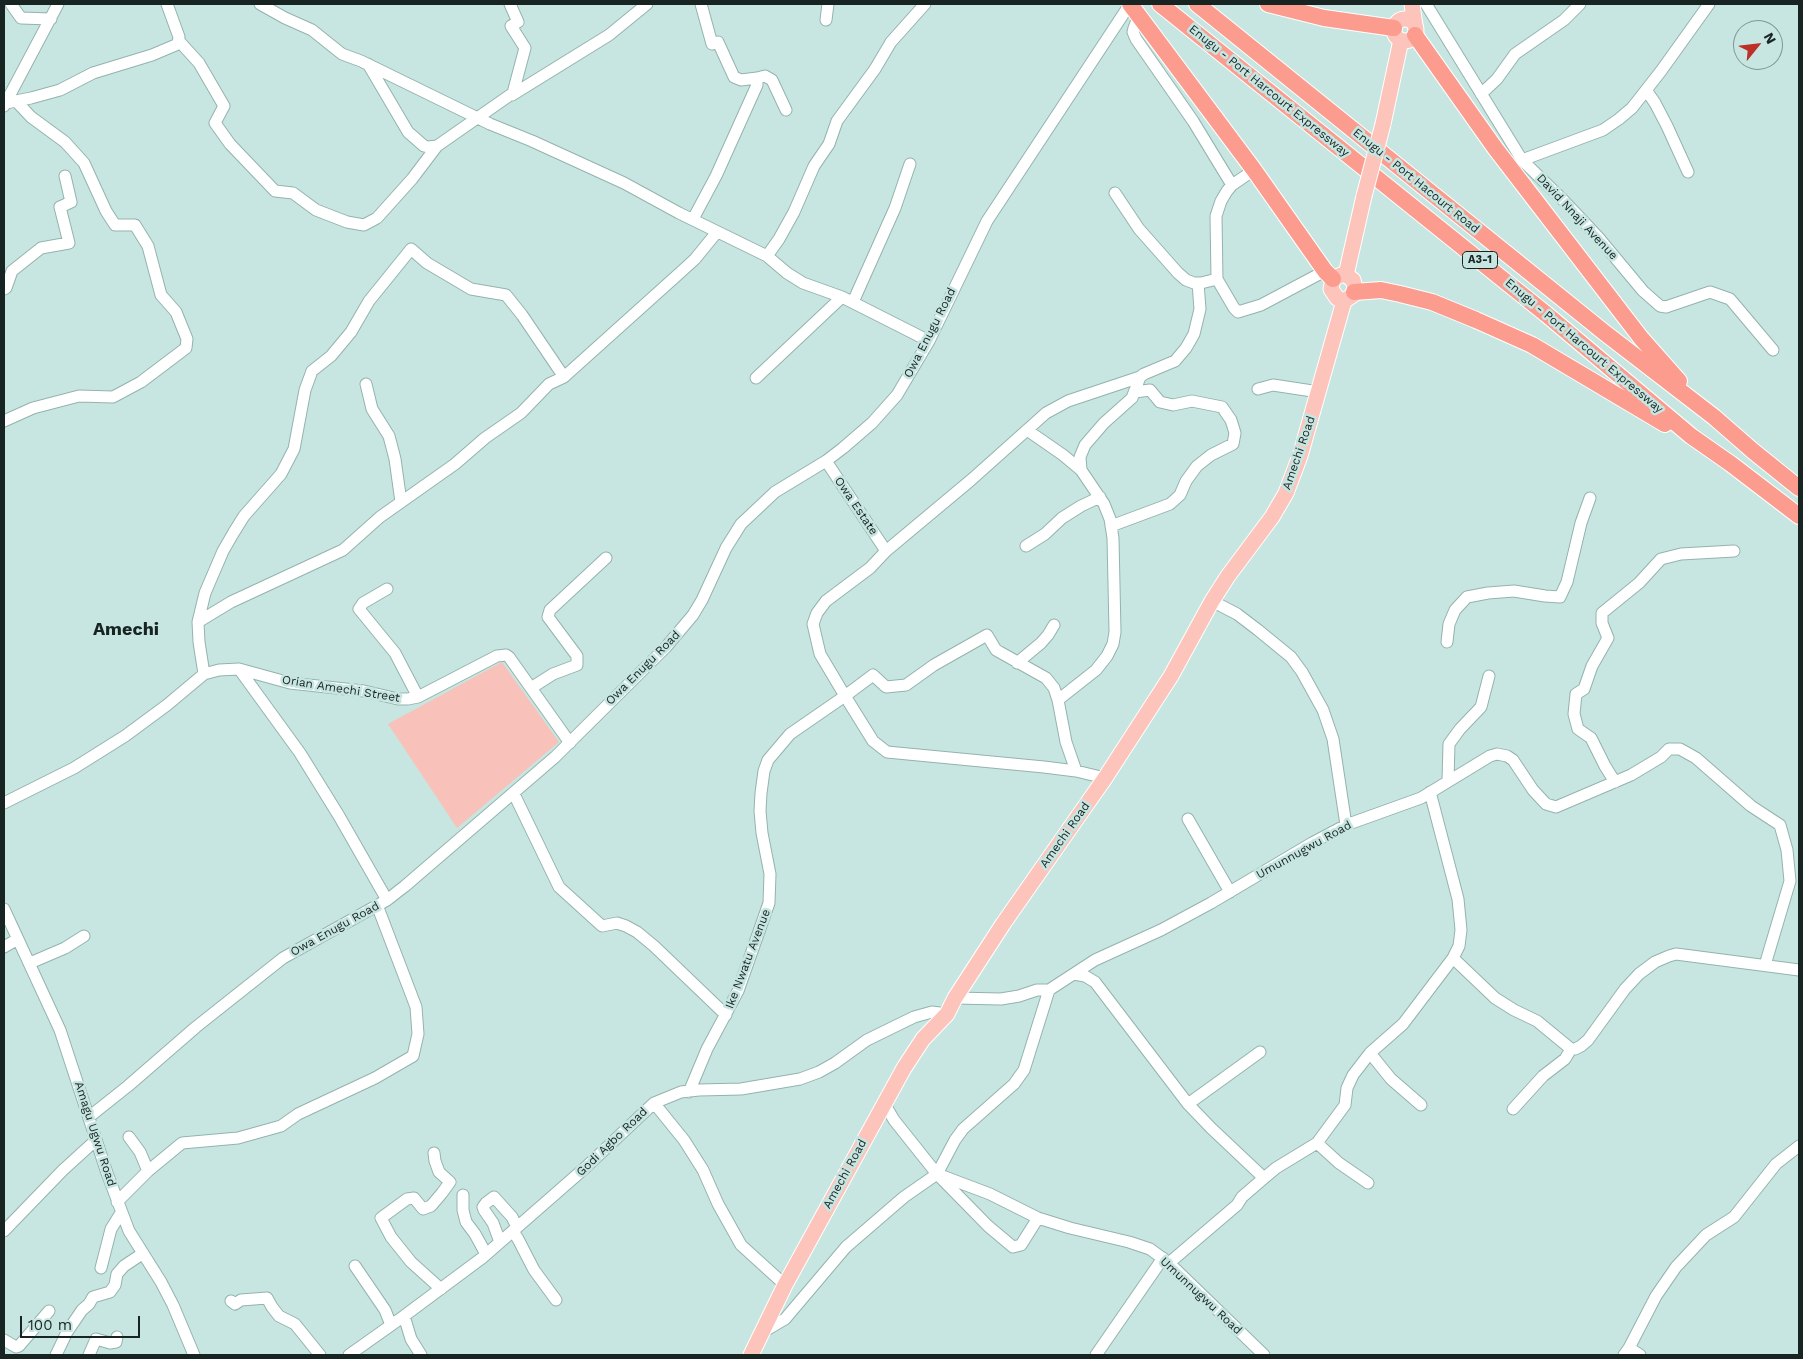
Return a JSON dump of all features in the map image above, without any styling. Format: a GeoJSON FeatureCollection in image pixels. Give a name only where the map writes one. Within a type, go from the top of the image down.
{"type":"FeatureCollection","features":[{"type":"Feature","properties":{"kind":"highway","name":"Enugu - Port Harcourt Expressway"},"geometry":{"type":"LineString","coordinates":[[1160,4],[1538,307],[1691,436],[1799,516]]}},
{"type":"Feature","properties":{"kind":"highway","name":"Enugu - Port Hacourt Road"},"geometry":{"type":"LineString","coordinates":[[1197,4],[1605,333],[1714,417],[1752,451],[1799,488]]}},
{"type":"Feature","properties":{"kind":"highway"},"geometry":{"type":"LineString","coordinates":[[1268,4],[1287,6],[1324,18],[1404,30],[1641,338],[1714,417]]}},
{"type":"Feature","properties":{"kind":"highway"},"geometry":{"type":"LineString","coordinates":[[1132,7],[1335,275]]}},
{"type":"Feature","properties":{"kind":"highway"},"geometry":{"type":"LineString","coordinates":[[1349,296],[1381,290],[1432,302],[1476,320],[1532,345],[1671,428],[1691,436]]}},
{"type":"Feature","properties":{"kind":"main road"},"geometry":{"type":"LineString","coordinates":[[1404,30],[1405,4]]}},
{"type":"Feature","properties":{"kind":"main road"},"geometry":{"type":"LineString","coordinates":[[1335,275],[1353,280],[1355,283],[1349,296],[1333,294],[1331,284],[1364,196],[1412,4]]}},
{"type":"Feature","properties":{"kind":"main road","name":"Amechi Road"},"geometry":{"type":"LineString","coordinates":[[751,1355],[785,1285],[904,1068],[923,1039],[947,1014],[955,998],[1003,924],[1105,778],[1171,676],[1212,601],[1228,576],[1272,517],[1286,493],[1300,456],[1349,296]]}},
{"type":"Feature","properties":{"kind":"street"},"geometry":{"type":"LineString","coordinates":[[11,4],[21,18],[51,19]]}},
{"type":"Feature","properties":{"kind":"street"},"geometry":{"type":"LineString","coordinates":[[9,104],[58,4]]}},
{"type":"Feature","properties":{"kind":"street"},"geometry":{"type":"LineString","coordinates":[[167,4],[179,41],[198,63],[224,106],[215,123],[230,144],[275,191],[292,193],[316,210],[347,222],[364,225],[378,218],[438,146],[511,96],[609,35],[647,4]]}},
{"type":"Feature","properties":{"kind":"street"},"geometry":{"type":"LineString","coordinates":[[260,4],[312,30],[342,54],[368,64],[478,118],[624,184],[767,256],[787,273],[803,283],[848,300],[929,341]]}},
{"type":"Feature","properties":{"kind":"street"},"geometry":{"type":"LineString","coordinates":[[510,4],[518,22],[511,26],[525,48],[516,86],[511,96]]}},
{"type":"Feature","properties":{"kind":"street"},"geometry":{"type":"LineString","coordinates":[[701,4],[712,44],[718,42],[734,77],[741,80],[757,81]]}},
{"type":"Feature","properties":{"kind":"street"},"geometry":{"type":"LineString","coordinates":[[826,20],[828,4]]}},
{"type":"Feature","properties":{"kind":"street"},"geometry":{"type":"LineString","coordinates":[[767,256],[794,212],[814,166],[829,144],[836,121],[875,69],[891,42],[925,4]]}},
{"type":"Feature","properties":{"kind":"street","name":"David Nnaji Avenue"},"geometry":{"type":"LineString","coordinates":[[1426,4],[1522,160],[1565,202],[1643,291],[1660,306],[1666,306],[1710,292],[1730,299],[1772,350]]}},
{"type":"Feature","properties":{"kind":"street"},"geometry":{"type":"LineString","coordinates":[[1481,94],[1496,79],[1515,54],[1564,20],[1580,4]]}},
{"type":"Feature","properties":{"kind":"street"},"geometry":{"type":"LineString","coordinates":[[1522,160],[1603,130],[1632,108],[1709,4]]}},
{"type":"Feature","properties":{"kind":"street"},"geometry":{"type":"LineString","coordinates":[[1132,7],[1136,39],[1193,120],[1232,185]]}},
{"type":"Feature","properties":{"kind":"street","name":"Owa Enugu Road"},"geometry":{"type":"LineString","coordinates":[[89,1117],[120,1093],[196,1027],[283,958],[382,902],[405,886],[514,794],[570,742],[666,647],[693,615],[726,548],[741,524],[775,492],[826,461],[872,423],[898,395],[929,341],[987,221],[1056,115],[1132,7]]}},
{"type":"Feature","properties":{"kind":"street"},"geometry":{"type":"LineString","coordinates":[[9,104],[60,90],[93,73],[152,54],[173,46],[179,41]]}},
{"type":"Feature","properties":{"kind":"street"},"geometry":{"type":"LineString","coordinates":[[368,64],[408,132],[428,148],[438,146]]}},
{"type":"Feature","properties":{"kind":"street"},"geometry":{"type":"LineString","coordinates":[[693,219],[716,176],[757,81],[765,76],[772,80],[786,110]]}},
{"type":"Feature","properties":{"kind":"street"},"geometry":{"type":"LineString","coordinates":[[1646,90],[1667,126],[1688,172]]}},
{"type":"Feature","properties":{"kind":"street"},"geometry":{"type":"LineString","coordinates":[[4,421],[33,408],[79,396],[113,397],[141,382],[186,348],[187,339],[176,312],[161,295],[148,246],[135,225],[115,225],[106,211],[84,163],[65,142],[31,117],[9,104]]}},
{"type":"Feature","properties":{"kind":"street"},"geometry":{"type":"LineString","coordinates":[[756,378],[848,300],[895,208],[910,164]]}},
{"type":"Feature","properties":{"kind":"street"},"geometry":{"type":"LineString","coordinates":[[1254,170],[1232,185],[1220,201],[1216,216],[1217,279],[1234,308],[1238,312],[1260,305],[1335,275]]}},
{"type":"Feature","properties":{"kind":"street"},"geometry":{"type":"LineString","coordinates":[[4,289],[12,271],[41,248],[69,243],[60,207],[71,202],[65,176]]}},
{"type":"Feature","properties":{"kind":"street"},"geometry":{"type":"LineString","coordinates":[[1115,194],[1139,229],[1171,266],[1186,280],[1198,284],[1217,279]]}},
{"type":"Feature","properties":{"kind":"street"},"geometry":{"type":"LineString","coordinates":[[198,622],[238,598],[340,552],[400,502],[455,464],[484,438],[521,413],[549,384],[564,377],[695,259],[717,232]]}},
{"type":"Feature","properties":{"kind":"street"},"geometry":{"type":"LineString","coordinates":[[204,674],[198,642],[198,622],[205,592],[234,532],[244,516],[281,474],[294,450],[305,390],[312,371],[330,356],[351,332],[369,301],[411,249],[427,263],[471,289],[506,295],[522,315],[564,377]]}},
{"type":"Feature","properties":{"kind":"street"},"geometry":{"type":"LineString","coordinates":[[1105,778],[1044,766],[887,752],[873,741],[820,654],[813,624],[826,601],[870,568],[886,551],[1056,406],[1140,377],[1174,361],[1186,348],[1194,334],[1200,310],[1198,284]]}},
{"type":"Feature","properties":{"kind":"street"},"geometry":{"type":"LineString","coordinates":[[1081,470],[1080,457],[1085,445],[1104,423],[1132,398],[1140,377]]}},
{"type":"Feature","properties":{"kind":"street"},"geometry":{"type":"LineString","coordinates":[[366,384],[372,410],[389,436],[395,459],[400,502]]}},
{"type":"Feature","properties":{"kind":"street"},"geometry":{"type":"LineString","coordinates":[[1258,389],[1273,385],[1319,392]]}},
{"type":"Feature","properties":{"kind":"street"},"geometry":{"type":"LineString","coordinates":[[1111,526],[1170,504],[1180,495],[1186,481],[1197,466],[1211,455],[1233,444],[1235,433],[1231,420],[1222,407],[1192,401],[1173,405],[1160,402],[1150,390],[1135,392]]}},
{"type":"Feature","properties":{"kind":"street"},"geometry":{"type":"LineString","coordinates":[[1027,430],[1081,470],[1104,504],[1111,526],[1116,632],[1113,644],[1107,656],[1096,670],[1058,700]]}},
{"type":"Feature","properties":{"kind":"street","name":"Owa Estate"},"geometry":{"type":"LineString","coordinates":[[826,461],[886,551]]}},
{"type":"Feature","properties":{"kind":"street"},"geometry":{"type":"LineString","coordinates":[[1026,546],[1045,534],[1062,518],[1100,497]]}},
{"type":"Feature","properties":{"kind":"street"},"geometry":{"type":"LineString","coordinates":[[1447,642],[1454,610],[1466,597],[1514,590],[1560,597],[1567,582],[1581,523],[1590,498]]}},
{"type":"Feature","properties":{"kind":"street"},"geometry":{"type":"LineString","coordinates":[[1615,782],[1591,738],[1578,729],[1574,714],[1576,694],[1584,689],[1592,666],[1608,638],[1602,624],[1602,613],[1639,583],[1661,559],[1681,554],[1734,551]]}},
{"type":"Feature","properties":{"kind":"street"},"geometry":{"type":"LineString","coordinates":[[531,688],[553,674],[577,665],[577,656],[548,617],[550,610],[606,558]]}},
{"type":"Feature","properties":{"kind":"street"},"geometry":{"type":"LineString","coordinates":[[387,589],[362,603],[360,609],[395,653],[418,697]]}},
{"type":"Feature","properties":{"kind":"street"},"geometry":{"type":"LineString","coordinates":[[1212,601],[1237,614],[1258,630],[1291,657],[1302,672],[1323,710],[1333,739],[1346,825]]}},
{"type":"Feature","properties":{"kind":"street"},"geometry":{"type":"LineString","coordinates":[[1054,625],[1048,636],[1017,663],[1032,669],[1046,678],[1054,688],[1066,742],[1076,771]]}},
{"type":"Feature","properties":{"kind":"street","name":"Ike Nwatu Avenue"},"geometry":{"type":"LineString","coordinates":[[689,1092],[706,1049],[738,991],[769,903],[770,874],[760,811],[764,771],[768,760],[790,734],[873,675],[886,687],[906,685],[934,665],[987,635],[996,650],[1017,663]]}},
{"type":"Feature","properties":{"kind":"street","name":"Orian Amechi Street"},"geometry":{"type":"LineString","coordinates":[[4,803],[74,768],[167,705],[204,674],[219,670],[239,669],[290,683],[364,691],[398,699],[418,697],[501,655],[510,657],[570,742]]}},
{"type":"Feature","properties":{"kind":"street"},"geometry":{"type":"LineString","coordinates":[[101,1268],[119,1207],[148,1171],[182,1143],[238,1138],[281,1126],[298,1114],[376,1078],[413,1056],[418,1034],[416,1007],[382,902],[339,816],[300,753],[239,669]]}},
{"type":"Feature","properties":{"kind":"street"},"geometry":{"type":"LineString","coordinates":[[1448,780],[1449,744],[1460,729],[1482,707],[1489,676]]}},
{"type":"Feature","properties":{"kind":"street","name":"Umunnugwu Road"},"geometry":{"type":"LineString","coordinates":[[955,998],[1001,999],[1037,990],[1049,990],[1095,960],[1161,930],[1346,825],[1410,803],[1490,756],[1497,754],[1507,756],[1513,760],[1533,790],[1551,807],[1560,807],[1631,776],[1661,757],[1669,748],[1680,749],[1696,758],[1751,806],[1780,825],[1787,850],[1790,882],[1765,965]]}},
{"type":"Feature","properties":{"kind":"street"},"geometry":{"type":"LineString","coordinates":[[1096,1355],[1166,1261],[1237,1205],[1242,1197],[1276,1168],[1317,1143],[1345,1105],[1347,1088],[1353,1075],[1370,1053],[1403,1024],[1453,958],[1459,946],[1461,930],[1458,899],[1430,792]]}},
{"type":"Feature","properties":{"kind":"street"},"geometry":{"type":"LineString","coordinates":[[514,794],[559,887],[602,926],[617,923],[636,932],[660,951],[726,1015]]}},
{"type":"Feature","properties":{"kind":"street"},"geometry":{"type":"LineString","coordinates":[[1188,819],[1230,892]]}},
{"type":"Feature","properties":{"kind":"street","name":"Amagu Ugwu Road"},"geometry":{"type":"LineString","coordinates":[[4,910],[60,1030],[96,1140],[129,1231],[161,1282],[194,1355]]}},
{"type":"Feature","properties":{"kind":"street"},"geometry":{"type":"LineString","coordinates":[[30,964],[65,948],[84,936]]}},
{"type":"Feature","properties":{"kind":"street"},"geometry":{"type":"LineString","coordinates":[[4,947],[18,939]]}},
{"type":"Feature","properties":{"kind":"street"},"geometry":{"type":"LineString","coordinates":[[1513,1109],[1543,1076],[1565,1058],[1571,1049],[1581,1046],[1588,1040],[1632,981],[1655,962],[1663,958],[1676,954],[1799,970]]}},
{"type":"Feature","properties":{"kind":"street"},"geometry":{"type":"LineString","coordinates":[[1453,958],[1494,998],[1537,1021],[1571,1049]]}},
{"type":"Feature","properties":{"kind":"street"},"geometry":{"type":"LineString","coordinates":[[1074,974],[1085,976],[1095,982],[1188,1104],[1264,1178]]}},
{"type":"Feature","properties":{"kind":"street"},"geometry":{"type":"LineString","coordinates":[[763,1332],[785,1319],[804,1299],[824,1271],[846,1247],[904,1197],[937,1174],[955,1140],[964,1128],[1014,1084],[1024,1070],[1049,990]]}},
{"type":"Feature","properties":{"kind":"street","name":"Godi Agbo Road"},"geometry":{"type":"LineString","coordinates":[[349,1355],[486,1254],[586,1167],[654,1103],[681,1092],[741,1089],[800,1079],[819,1072],[875,1035],[914,1017],[932,1012],[947,1014]]}},
{"type":"Feature","properties":{"kind":"street"},"geometry":{"type":"LineString","coordinates":[[1188,1104],[1260,1052]]}},
{"type":"Feature","properties":{"kind":"street"},"geometry":{"type":"LineString","coordinates":[[1370,1053],[1391,1079],[1421,1105]]}},
{"type":"Feature","properties":{"kind":"street"},"geometry":{"type":"LineString","coordinates":[[654,1103],[684,1140],[703,1170],[718,1204],[741,1245],[785,1285]]}},
{"type":"Feature","properties":{"kind":"street"},"geometry":{"type":"LineString","coordinates":[[884,1103],[894,1120],[937,1174],[988,1226],[1013,1247],[1021,1246],[1038,1218]]}},
{"type":"Feature","properties":{"kind":"street"},"geometry":{"type":"LineString","coordinates":[[130,1138],[140,1152],[148,1171]]}},
{"type":"Feature","properties":{"kind":"street"},"geometry":{"type":"LineString","coordinates":[[4,1231],[63,1170],[96,1140]]}},
{"type":"Feature","properties":{"kind":"street"},"geometry":{"type":"LineString","coordinates":[[1317,1143],[1339,1163],[1368,1183]]}},
{"type":"Feature","properties":{"kind":"street"},"geometry":{"type":"LineString","coordinates":[[1640,1355],[1627,1352],[1656,1296],[1676,1267],[1706,1235],[1734,1217],[1776,1164],[1799,1146]]}},
{"type":"Feature","properties":{"kind":"street"},"geometry":{"type":"LineString","coordinates":[[434,1153],[439,1172],[450,1182],[442,1193],[431,1206],[423,1209],[414,1198],[407,1199],[381,1218],[392,1237],[411,1262],[441,1289]]}},
{"type":"Feature","properties":{"kind":"street","name":"Umunnugwu Road"},"geometry":{"type":"LineString","coordinates":[[937,1174],[990,1194],[1038,1218],[1150,1249],[1166,1261],[1257,1353]]}},
{"type":"Feature","properties":{"kind":"street"},"geometry":{"type":"LineString","coordinates":[[464,1196],[463,1210],[466,1222],[486,1254]]}},
{"type":"Feature","properties":{"kind":"street"},"geometry":{"type":"LineString","coordinates":[[500,1242],[493,1223],[484,1207],[494,1197],[512,1217],[518,1239],[534,1270],[556,1300]]}},
{"type":"Feature","properties":{"kind":"street"},"geometry":{"type":"LineString","coordinates":[[56,1355],[67,1332],[93,1296],[110,1292],[115,1285],[116,1274],[142,1254]]}},
{"type":"Feature","properties":{"kind":"street"},"geometry":{"type":"LineString","coordinates":[[354,1266],[385,1310],[391,1325]]}},
{"type":"Feature","properties":{"kind":"street"},"geometry":{"type":"LineString","coordinates":[[231,1301],[235,1304],[241,1300],[267,1298],[280,1316],[295,1324],[320,1355]]}},
{"type":"Feature","properties":{"kind":"street"},"geometry":{"type":"LineString","coordinates":[[4,1340],[16,1347],[19,1346],[49,1311]]}},
{"type":"Feature","properties":{"kind":"street"},"geometry":{"type":"LineString","coordinates":[[404,1316],[411,1339],[421,1355]]}},
{"type":"Feature","properties":{"kind":"street"},"geometry":{"type":"LineString","coordinates":[[89,1355],[96,1339],[110,1343],[116,1342],[116,1337]]}},
{"type":"Feature","properties":{"kind":"shaded area"},"geometry":{"type":"Polygon","coordinates":[[[502,662],[559,742],[457,828],[388,724],[502,662]]]}},
{"type":"Feature","properties":{"kind":"district","name":"Amechi"},"geometry":{"type":"Point","coordinates":[126,630]}}]}
